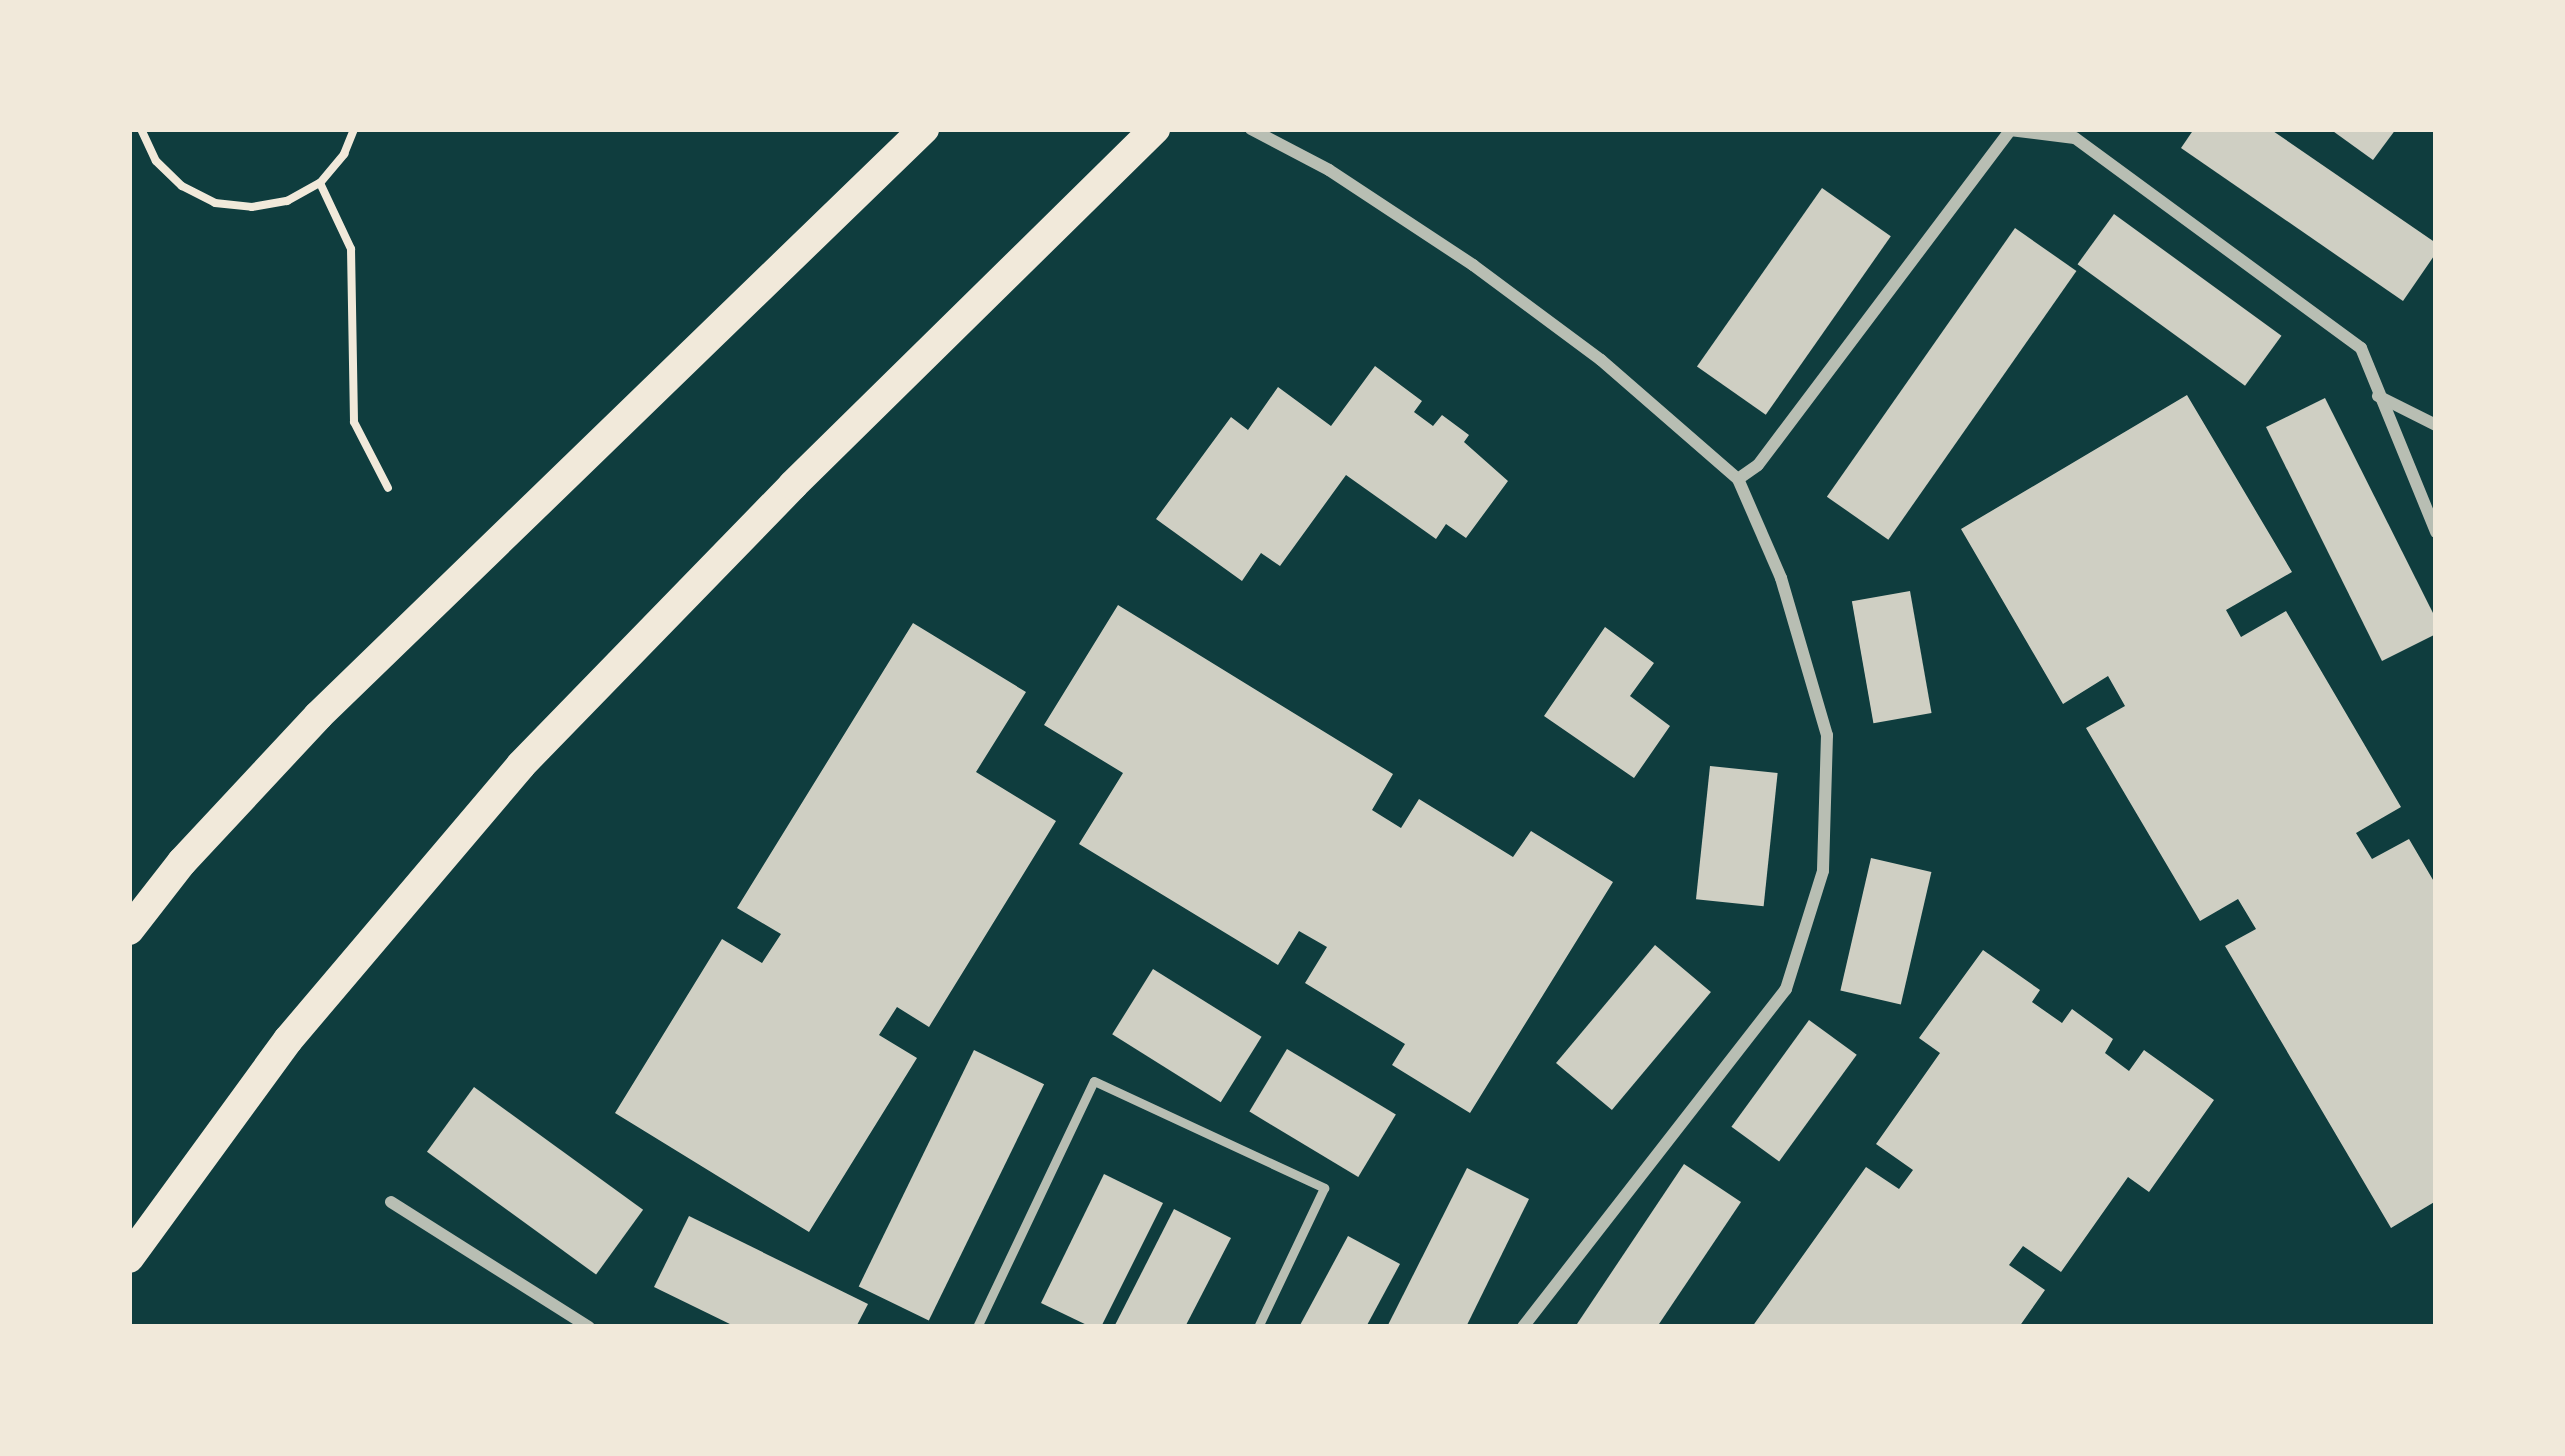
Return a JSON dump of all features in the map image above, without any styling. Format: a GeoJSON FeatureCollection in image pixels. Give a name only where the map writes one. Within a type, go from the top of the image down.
{"type":"FeatureCollection","features":[{"type":"Feature","properties":{"kind":"main road"},"geometry":{"type":"LineString","coordinates":[[129,931],[182,862],[318,716],[924,129]]}},
{"type":"Feature","properties":{"kind":"main road"},"geometry":{"type":"LineString","coordinates":[[129,1258],[288,1040],[520,765],[793,484],[1155,129]]}},
{"type":"Feature","properties":{"kind":"street"},"geometry":{"type":"LineString","coordinates":[[1251,129],[1329,170],[1473,265],[1601,360],[1738,479],[1781,578],[1827,735],[1823,871],[1786,988],[1523,1327]]}},
{"type":"Feature","properties":{"kind":"street"},"geometry":{"type":"LineString","coordinates":[[1738,479],[1758,465],[2010,130],[2075,138],[2361,348],[2436,532]]}},
{"type":"Feature","properties":{"kind":"street"},"geometry":{"type":"LineString","coordinates":[[2377,395],[2436,425]]}},
{"type":"Feature","properties":{"kind":"street"},"geometry":{"type":"LineString","coordinates":[[391,1202],[589,1327]]}},
{"type":"Feature","properties":{"kind":"lane"},"geometry":{"type":"LineString","coordinates":[[977,1327],[1094,1081],[1324,1187],[1258,1327]]}},
{"type":"Feature","properties":{"kind":"path"},"geometry":{"type":"LineString","coordinates":[[141,129],[156,160],[182,186],[215,203],[252,207],[287,201],[320,183],[344,154],[354,129]]}},
{"type":"Feature","properties":{"kind":"path"},"geometry":{"type":"LineString","coordinates":[[320,183],[351,249],[354,422],[388,488]]}},
{"type":"Feature","properties":{"kind":"building"},"geometry":{"type":"Polygon","coordinates":[[[2194,129],[2270,129],[2436,243],[2436,253],[2403,301],[2181,148],[2194,129]]]}},
{"type":"Feature","properties":{"kind":"building"},"geometry":{"type":"Polygon","coordinates":[[[2330,129],[2396,129],[2373,160],[2330,129]]]}},
{"type":"Feature","properties":{"kind":"building"},"geometry":{"type":"Polygon","coordinates":[[[1822,188],[1891,236],[1766,415],[1697,367],[1822,188]]]}},
{"type":"Feature","properties":{"kind":"building"},"geometry":{"type":"Polygon","coordinates":[[[2114,214],[2281,336],[2245,386],[2078,264],[2114,214]]]}},
{"type":"Feature","properties":{"kind":"building"},"geometry":{"type":"Polygon","coordinates":[[[2015,228],[2076,271],[1888,540],[1827,497],[2015,228]]]}},
{"type":"Feature","properties":{"kind":"building"},"geometry":{"type":"Polygon","coordinates":[[[1375,366],[1422,401],[1414,412],[1433,426],[1442,415],[1469,435],[1464,442],[1508,481],[1466,538],[1446,524],[1436,539],[1346,475],[1280,566],[1261,553],[1242,581],[1156,519],[1231,417],[1248,430],[1278,387],[1331,426],[1375,366]]]}},
{"type":"Feature","properties":{"kind":"building"},"geometry":{"type":"Polygon","coordinates":[[[2187,395],[2292,572],[2226,610],[2241,637],[2286,611],[2401,807],[2356,833],[2372,859],[2409,839],[2436,885],[2436,1201],[2391,1228],[2225,946],[2256,929],[2238,899],[2200,921],[2086,728],[2125,706],[2108,676],[2063,704],[1961,529],[2187,395]]]}},
{"type":"Feature","properties":{"kind":"building"},"geometry":{"type":"Polygon","coordinates":[[[2325,398],[2436,619],[2436,634],[2382,661],[2266,427],[2325,398]]]}},
{"type":"Feature","properties":{"kind":"building"},"geometry":{"type":"Polygon","coordinates":[[[1910,591],[1932,713],[1873,723],[1852,601],[1910,591]]]}},
{"type":"Feature","properties":{"kind":"building"},"geometry":{"type":"Polygon","coordinates":[[[1118,605],[1393,774],[1372,810],[1401,828],[1419,799],[1513,857],[1531,831],[1613,882],[1470,1113],[1392,1065],[1405,1044],[1305,983],[1327,947],[1299,931],[1278,965],[1079,844],[1123,773],[1044,725],[1118,605]]]}},
{"type":"Feature","properties":{"kind":"building"},"geometry":{"type":"Polygon","coordinates":[[[913,623],[1026,692],[976,772],[1056,821],[929,1027],[897,1007],[879,1035],[917,1058],[809,1232],[615,1113],[722,939],[762,963],[781,934],[737,908],[913,623]]]}},
{"type":"Feature","properties":{"kind":"building"},"geometry":{"type":"Polygon","coordinates":[[[1605,627],[1654,663],[1630,696],[1670,726],[1634,778],[1544,716],[1605,627]]]}},
{"type":"Feature","properties":{"kind":"building"},"geometry":{"type":"Polygon","coordinates":[[[1710,766],[1778,773],[1764,906],[1696,899],[1710,766]]]}},
{"type":"Feature","properties":{"kind":"building"},"geometry":{"type":"Polygon","coordinates":[[[1871,858],[1931,872],[1901,1004],[1840,991],[1871,858]]]}},
{"type":"Feature","properties":{"kind":"building"},"geometry":{"type":"Polygon","coordinates":[[[1655,945],[1711,992],[1612,1110],[1556,1063],[1655,945]]]}},
{"type":"Feature","properties":{"kind":"building"},"geometry":{"type":"Polygon","coordinates":[[[1983,950],[2040,990],[2032,1002],[2062,1023],[2072,1009],[2113,1039],[2105,1053],[2129,1071],[2144,1050],[2214,1100],[2149,1192],[2128,1177],[2061,1272],[2023,1246],[2009,1265],[2045,1290],[2019,1327],[1752,1327],[1866,1167],[1899,1189],[1913,1170],[1876,1144],[1940,1053],[1919,1038],[1983,950]]]}},
{"type":"Feature","properties":{"kind":"building"},"geometry":{"type":"Polygon","coordinates":[[[1153,969],[1262,1037],[1221,1102],[1112,1034],[1153,969]]]}},
{"type":"Feature","properties":{"kind":"building"},"geometry":{"type":"Polygon","coordinates":[[[1809,1020],[1857,1055],[1779,1161],[1731,1127],[1809,1020]]]}},
{"type":"Feature","properties":{"kind":"building"},"geometry":{"type":"Polygon","coordinates":[[[1287,1049],[1396,1114],[1358,1177],[1249,1112],[1287,1049]]]}},
{"type":"Feature","properties":{"kind":"building"},"geometry":{"type":"Polygon","coordinates":[[[974,1050],[1044,1084],[929,1321],[859,1286],[974,1050]]]}},
{"type":"Feature","properties":{"kind":"building"},"geometry":{"type":"Polygon","coordinates":[[[474,1087],[643,1210],[596,1275],[427,1152],[474,1087]]]}},
{"type":"Feature","properties":{"kind":"building"},"geometry":{"type":"Polygon","coordinates":[[[1684,1164],[1741,1202],[1657,1327],[1575,1327],[1684,1164]]]}},
{"type":"Feature","properties":{"kind":"building"},"geometry":{"type":"Polygon","coordinates":[[[1467,1168],[1529,1199],[1466,1327],[1387,1327],[1467,1168]]]}},
{"type":"Feature","properties":{"kind":"building"},"geometry":{"type":"Polygon","coordinates":[[[1104,1174],[1163,1203],[1101,1327],[1091,1327],[1041,1303],[1104,1174]]]}},
{"type":"Feature","properties":{"kind":"building"},"geometry":{"type":"Polygon","coordinates":[[[1174,1209],[1231,1238],[1185,1327],[1114,1327],[1174,1209]]]}},
{"type":"Feature","properties":{"kind":"building"},"geometry":{"type":"Polygon","coordinates":[[[689,1216],[868,1304],[856,1327],[736,1327],[654,1287],[689,1216]]]}},
{"type":"Feature","properties":{"kind":"building"},"geometry":{"type":"Polygon","coordinates":[[[1348,1236],[1400,1264],[1366,1327],[1299,1327],[1348,1236]]]}}]}
